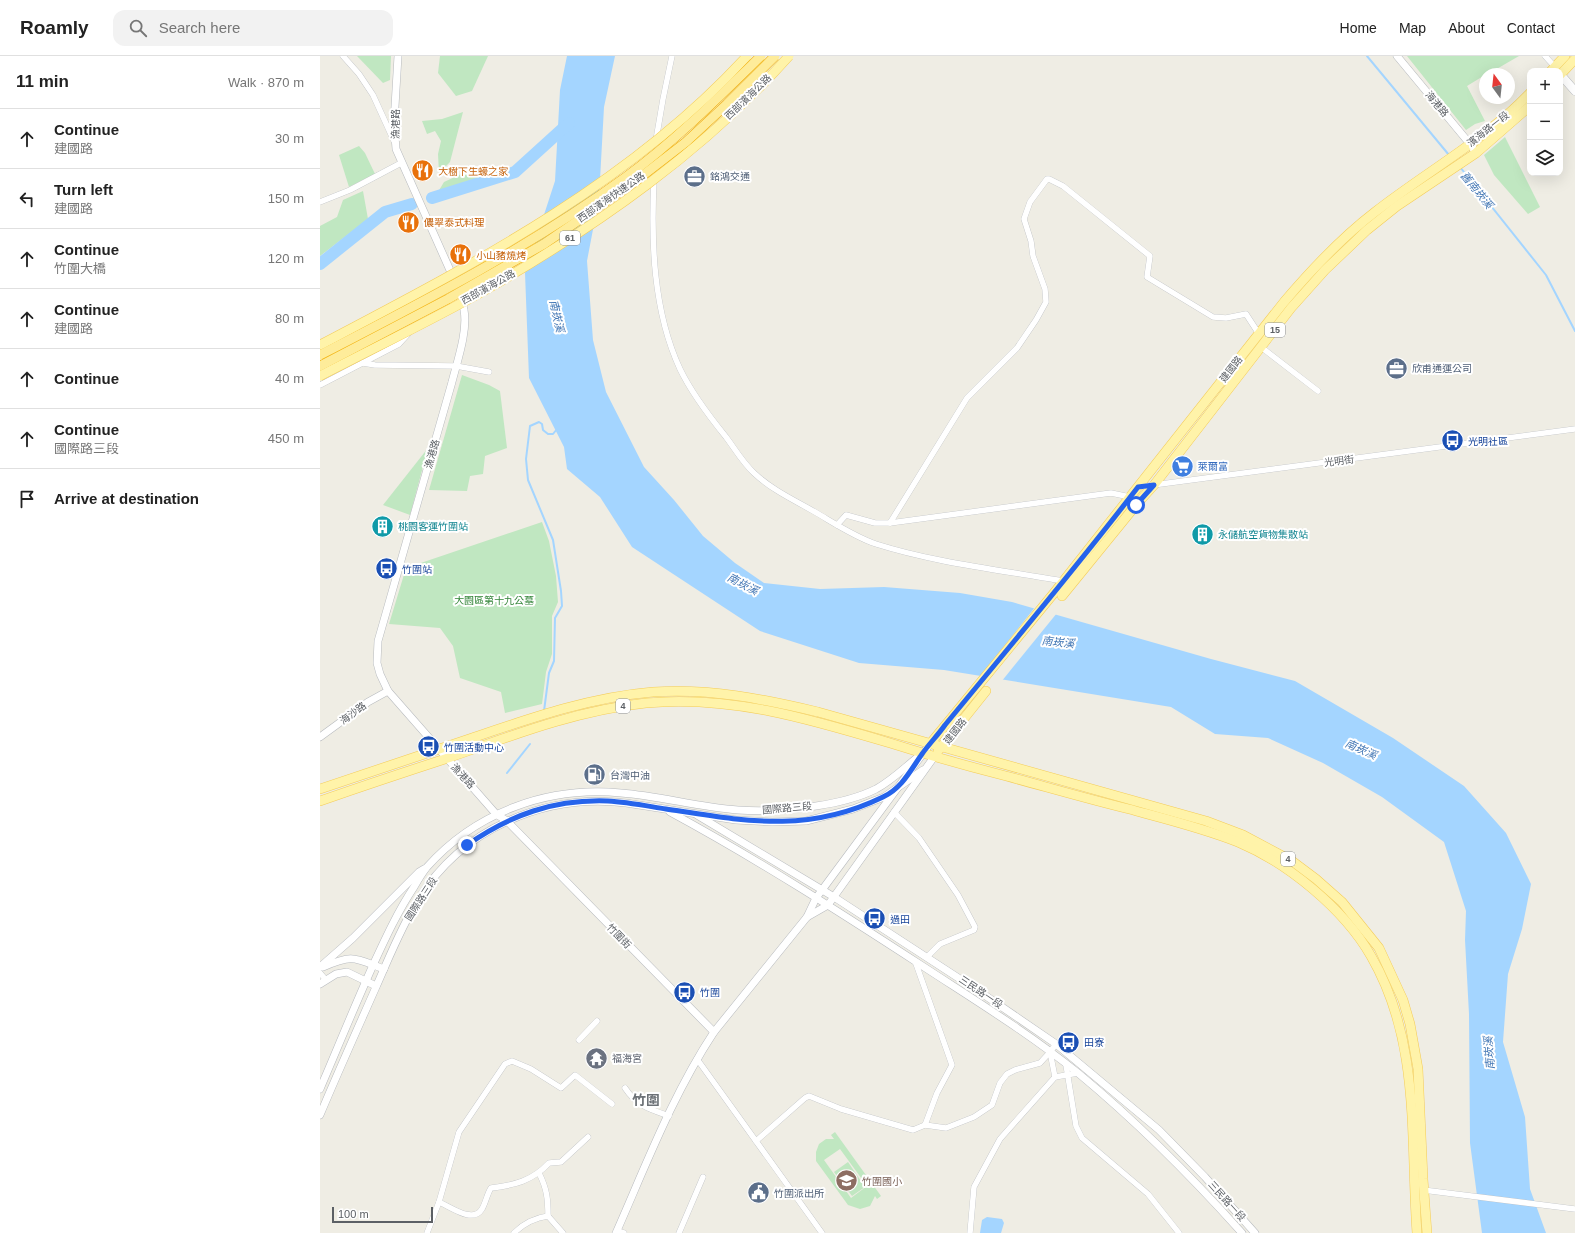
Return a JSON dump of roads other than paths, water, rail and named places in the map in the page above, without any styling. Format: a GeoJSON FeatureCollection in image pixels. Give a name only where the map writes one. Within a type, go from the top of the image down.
{"type":"FeatureCollection","features":[{"type":"Feature","properties":{"kind":"highway","name":"西部濱海快速公路"},"geometry":{"type":"LineString","coordinates":[[320,355],[509,253],[568,217],[627,176],[675,137],[723,94],[761,56]]}},
{"type":"Feature","properties":{"kind":"highway","name":"西部濱海快速公路"},"geometry":{"type":"LineString","coordinates":[[320,366],[448,299],[544,244],[633,183],[686,142],[775,56]]}},
{"type":"Feature","properties":{"kind":"main road"},"geometry":{"type":"LineString","coordinates":[[320,345],[473,263],[587,192],[650,145],[691,110],[747,56]]}},
{"type":"Feature","properties":{"kind":"main road","name":"西部濱海公路"},"geometry":{"type":"LineString","coordinates":[[320,376],[487,288],[586,228],[641,189],[700,142],[758,88],[789,56]]}},
{"type":"Feature","properties":{"kind":"main road"},"geometry":{"type":"LineString","coordinates":[[1559,68],[1566,56]]}},
{"type":"Feature","properties":{"kind":"main road"},"geometry":{"type":"LineString","coordinates":[[1563,68],[1575,60]]}},
{"type":"Feature","properties":{"kind":"main road"},"geometry":{"type":"LineString","coordinates":[[1563,78],[1575,91]]}},
{"type":"Feature","properties":{"kind":"main road","name":"濱海路一段"},"geometry":{"type":"LineString","coordinates":[[1467,146],[1501,120],[1527,96]]}},
{"type":"Feature","properties":{"kind":"main road","name":"濱海路一段"},"geometry":{"type":"LineString","coordinates":[[1473,155],[1527,109]]}},
{"type":"Feature","properties":{"kind":"main road","name":"建國路"},"geometry":{"type":"LineString","coordinates":[[1058,594],[1063,581],[1300,283],[1337,245],[1375,212],[1467,146]]}},
{"type":"Feature","properties":{"kind":"main road","name":"建國路"},"geometry":{"type":"LineString","coordinates":[[930,744],[976,688],[1154,485],[1307,290],[1367,230],[1397,206],[1473,155]]}},
{"type":"Feature","properties":{"kind":"main road","name":"建國路"},"geometry":{"type":"LineString","coordinates":[[934,757],[986,691]]}},
{"type":"Feature","properties":{"kind":"main road","name":"4"},"geometry":{"type":"LineString","coordinates":[[320,789],[550,713],[607,698],[654,692],[728,694],[767,700],[818,712],[1206,821],[1243,835],[1292,861],[1316,879],[1342,902],[1378,948],[1400,991],[1418,1069],[1423,1190],[1427,1233]]}},
{"type":"Feature","properties":{"kind":"main road","name":"4"},"geometry":{"type":"LineString","coordinates":[[320,801],[511,735],[585,714],[611,708],[648,703],[686,701],[710,702],[779,712],[819,722],[934,757],[1188,825],[1240,843],[1285,869],[1316,891],[1347,923],[1369,953],[1392,997],[1401,1027],[1410,1078],[1414,1186],[1418,1233]]}},
{"type":"Feature","properties":{"kind":"street"},"geometry":{"type":"LineString","coordinates":[[343,56],[359,74],[373,94],[394,141]]}},
{"type":"Feature","properties":{"kind":"street","name":"漁港路"},"geometry":{"type":"LineString","coordinates":[[398,56],[394,141],[401,162],[447,261],[464,311],[464,330],[456,366],[378,641],[377,663],[388,692],[501,817]]}},
{"type":"Feature","properties":{"kind":"street"},"geometry":{"type":"LineString","coordinates":[[672,56],[662,99],[655,148],[653,207],[656,268],[660,305],[668,335],[680,368],[694,394],[753,472],[774,488],[837,525],[875,543],[921,556],[1063,581]]}},
{"type":"Feature","properties":{"kind":"street","name":"海港路"},"geometry":{"type":"LineString","coordinates":[[1397,56],[1473,155]]}},
{"type":"Feature","properties":{"kind":"street"},"geometry":{"type":"LineString","coordinates":[[1545,56],[1554,68]]}},
{"type":"Feature","properties":{"kind":"street"},"geometry":{"type":"LineString","coordinates":[[320,202],[350,190],[401,162]]}},
{"type":"Feature","properties":{"kind":"street"},"geometry":{"type":"LineString","coordinates":[[890,523],[967,398],[1017,348],[1046,302],[1044,289],[1033,256],[1031,241],[1024,219],[1030,202],[1047,179],[1063,186],[1150,256],[1147,278],[1213,317],[1226,318],[1246,314],[1259,334]]}},
{"type":"Feature","properties":{"kind":"street"},"geometry":{"type":"LineString","coordinates":[[320,340],[369,316],[415,302],[454,281]]}},
{"type":"Feature","properties":{"kind":"street"},"geometry":{"type":"LineString","coordinates":[[320,385],[399,344],[425,318],[460,298]]}},
{"type":"Feature","properties":{"kind":"street"},"geometry":{"type":"LineString","coordinates":[[1261,347],[1318,391]]}},
{"type":"Feature","properties":{"kind":"street"},"geometry":{"type":"LineString","coordinates":[[363,363],[375,365],[456,366],[489,372]]}},
{"type":"Feature","properties":{"kind":"street","name":"光明街"},"geometry":{"type":"LineString","coordinates":[[1138,487],[1575,430]]}},
{"type":"Feature","properties":{"kind":"street"},"geometry":{"type":"LineString","coordinates":[[837,525],[846,515],[875,523],[890,523],[1111,493],[1130,497]]}},
{"type":"Feature","properties":{"kind":"street","name":"海沙路"},"geometry":{"type":"LineString","coordinates":[[320,736],[368,702],[388,692]]}},
{"type":"Feature","properties":{"kind":"street","name":"建國路"},"geometry":{"type":"LineString","coordinates":[[923,753],[930,744]]}},
{"type":"Feature","properties":{"kind":"street"},"geometry":{"type":"LineString","coordinates":[[619,1232],[669,1116],[697,1060],[714,1032],[807,918],[816,898],[923,753]]}},
{"type":"Feature","properties":{"kind":"street","name":"國際路三段"},"geometry":{"type":"LineString","coordinates":[[320,1115],[376,986],[417,900],[432,879],[452,858],[482,835],[501,817],[521,804],[546,797],[597,791],[621,792],[737,810],[756,811],[799,809],[848,799],[876,789],[894,777],[923,753]]}},
{"type":"Feature","properties":{"kind":"street","name":"建國路"},"geometry":{"type":"LineString","coordinates":[[923,770],[934,757]]}},
{"type":"Feature","properties":{"kind":"street"},"geometry":{"type":"LineString","coordinates":[[807,918],[828,906],[923,770]]}},
{"type":"Feature","properties":{"kind":"street","name":"國際路三段"},"geometry":{"type":"LineString","coordinates":[[320,1090],[373,965],[402,905],[426,868],[470,828],[501,817],[540,808],[560,804],[592,801],[609,801],[736,820],[772,822],[806,821],[853,809],[884,797],[923,770]]}},
{"type":"Feature","properties":{"kind":"street","name":"三民路一段"},"geometry":{"type":"LineString","coordinates":[[669,799],[834,897],[984,994],[1056,1044],[1159,1130],[1205,1177],[1255,1233]]}},
{"type":"Feature","properties":{"kind":"street","name":"三民路一段"},"geometry":{"type":"LineString","coordinates":[[664,809],[717,838],[816,898],[915,961],[1050,1052],[1078,1073],[1152,1138],[1242,1233]]}},
{"type":"Feature","properties":{"kind":"street"},"geometry":{"type":"LineString","coordinates":[[894,812],[919,838],[958,895],[976,928],[940,944],[927,957]]}},
{"type":"Feature","properties":{"kind":"street","name":"竹圍街"},"geometry":{"type":"LineString","coordinates":[[501,817],[714,1032]]}},
{"type":"Feature","properties":{"kind":"street"},"geometry":{"type":"LineString","coordinates":[[320,967],[353,938],[419,872],[426,868]]}},
{"type":"Feature","properties":{"kind":"street"},"geometry":{"type":"LineString","coordinates":[[320,967],[348,958],[361,960],[384,969]]}},
{"type":"Feature","properties":{"kind":"street"},"geometry":{"type":"LineString","coordinates":[[915,961],[952,1064],[937,1093],[925,1126]]}},
{"type":"Feature","properties":{"kind":"street"},"geometry":{"type":"LineString","coordinates":[[320,973],[323,982],[336,974],[347,972],[376,986]]}},
{"type":"Feature","properties":{"kind":"street"},"geometry":{"type":"LineString","coordinates":[[579,1040],[597,1022]]}},
{"type":"Feature","properties":{"kind":"street"},"geometry":{"type":"LineString","coordinates":[[756,1142],[809,1096],[841,1109],[913,1130],[925,1126],[946,1128],[974,1118],[992,1105],[1000,1083],[1007,1074],[1015,1070],[1040,1063],[1056,1044]]}},
{"type":"Feature","properties":{"kind":"street"},"geometry":{"type":"LineString","coordinates":[[1050,1052],[1055,1077]]}},
{"type":"Feature","properties":{"kind":"street"},"geometry":{"type":"LineString","coordinates":[[697,1060],[822,1233]]}},
{"type":"Feature","properties":{"kind":"street"},"geometry":{"type":"LineString","coordinates":[[428,1233],[439,1202],[459,1132],[504,1064],[512,1061],[531,1069],[561,1088],[575,1075],[612,1104]]}},
{"type":"Feature","properties":{"kind":"street"},"geometry":{"type":"LineString","coordinates":[[1066,1065],[1076,1126],[1082,1138],[1148,1194],[1179,1233]]}},
{"type":"Feature","properties":{"kind":"street"},"geometry":{"type":"LineString","coordinates":[[970,1233],[974,1187],[1000,1139],[1055,1077],[1078,1073]]}},
{"type":"Feature","properties":{"kind":"street"},"geometry":{"type":"LineString","coordinates":[[625,1088],[631,1097],[640,1105],[669,1116]]}},
{"type":"Feature","properties":{"kind":"street"},"geometry":{"type":"LineString","coordinates":[[439,1202],[462,1213],[475,1215],[482,1209],[492,1188],[511,1186],[539,1173],[549,1163],[561,1162],[588,1138]]}},
{"type":"Feature","properties":{"kind":"street"},"geometry":{"type":"LineString","coordinates":[[539,1173],[546,1185],[548,1196],[548,1216],[562,1233]]}},
{"type":"Feature","properties":{"kind":"street"},"geometry":{"type":"LineString","coordinates":[[679,1233],[703,1176]]}},
{"type":"Feature","properties":{"kind":"street"},"geometry":{"type":"LineString","coordinates":[[1423,1190],[1575,1209]]}},
{"type":"Feature","properties":{"kind":"street"},"geometry":{"type":"LineString","coordinates":[[514,1233],[535,1218],[548,1216]]}},
{"type":"Feature","properties":{"kind":"water","name":"南崁溪"},"geometry":{"type":"Polygon","coordinates":[[[567,56],[615,56],[604,107],[599,198],[587,261],[593,340],[606,392],[644,467],[674,500],[703,536],[735,563],[764,583],[820,589],[884,587],[960,593],[1012,602],[1211,659],[1295,681],[1393,738],[1464,786],[1506,833],[1531,884],[1522,929],[1508,974],[1503,1042],[1525,1117],[1530,1189],[1546,1233],[1482,1233],[1470,1143],[1469,1014],[1465,940],[1466,911],[1444,842],[1382,797],[1323,763],[1268,738],[1215,734],[1171,707],[944,670],[859,663],[760,631],[632,547],[600,497],[567,469],[564,447],[529,378],[525,273],[555,181],[560,90],[567,56]]]}},
{"type":"Feature","properties":{"kind":"water"},"geometry":{"type":"Polygon","coordinates":[[[987,1217],[1002,1219],[1004,1223],[1001,1233],[980,1233],[982,1220],[987,1217]]]}},
{"type":"Feature","properties":{"kind":"waterway","name":"舊南崁溪"},"geometry":{"type":"LineString","coordinates":[[1367,56],[1449,155]]}},
{"type":"Feature","properties":{"kind":"waterway"},"geometry":{"type":"LineString","coordinates":[[432,198],[515,172],[569,123]]}},
{"type":"Feature","properties":{"kind":"waterway","name":"舊南崁溪"},"geometry":{"type":"LineString","coordinates":[[1460,167],[1546,275],[1575,331]]}},
{"type":"Feature","properties":{"kind":"waterway"},"geometry":{"type":"LineString","coordinates":[[320,264],[385,212],[412,204]]}},
{"type":"Feature","properties":{"kind":"waterway"},"geometry":{"type":"LineString","coordinates":[[544,711],[549,673],[554,661],[555,618],[562,606],[561,591],[553,540],[528,480],[526,459],[530,426],[539,422],[542,424],[543,430],[548,434],[553,434],[557,429]]}},
{"type":"Feature","properties":{"kind":"waterway"},"geometry":{"type":"LineString","coordinates":[[507,773],[530,744]]}},
{"type":"Feature","properties":{"kind":"place","name":"大樹下生蠔之家"},"geometry":{"type":"Point","coordinates":[423,171]}},
{"type":"Feature","properties":{"kind":"place","name":"銘鴻交通"},"geometry":{"type":"Point","coordinates":[694,176]}},
{"type":"Feature","properties":{"kind":"place","name":"儂翠泰式料理"},"geometry":{"type":"Point","coordinates":[408,222]}},
{"type":"Feature","properties":{"kind":"place","name":"小山豬燒烤"},"geometry":{"type":"Point","coordinates":[461,255]}},
{"type":"Feature","properties":{"kind":"place","name":"欣甫通運公司"},"geometry":{"type":"Point","coordinates":[1397,368]}},
{"type":"Feature","properties":{"kind":"place","name":"光明社區"},"geometry":{"type":"Point","coordinates":[1452,441]}},
{"type":"Feature","properties":{"kind":"place","name":"萊爾富"},"geometry":{"type":"Point","coordinates":[1183,466]}},
{"type":"Feature","properties":{"kind":"place","name":"桃園客運竹圍站"},"geometry":{"type":"Point","coordinates":[382,526]}},
{"type":"Feature","properties":{"kind":"place","name":"永儲航空貨物集散站"},"geometry":{"type":"Point","coordinates":[1203,534]}},
{"type":"Feature","properties":{"kind":"place","name":"竹圍站"},"geometry":{"type":"Point","coordinates":[387,569]}},
{"type":"Feature","properties":{"kind":"place","name":"竹圍活動中心"},"geometry":{"type":"Point","coordinates":[428,747]}},
{"type":"Feature","properties":{"kind":"place","name":"台灣中油"},"geometry":{"type":"Point","coordinates":[594,775]}},
{"type":"Feature","properties":{"kind":"place","name":"過田"},"geometry":{"type":"Point","coordinates":[875,919]}},
{"type":"Feature","properties":{"kind":"place","name":"竹圍"},"geometry":{"type":"Point","coordinates":[684,992]}},
{"type":"Feature","properties":{"kind":"place","name":"田寮"},"geometry":{"type":"Point","coordinates":[1069,1042]}},
{"type":"Feature","properties":{"kind":"place","name":"福海宮"},"geometry":{"type":"Point","coordinates":[597,1058]}},
{"type":"Feature","properties":{"kind":"place","name":"竹圍國小"},"geometry":{"type":"Point","coordinates":[846,1181]}},
{"type":"Feature","properties":{"kind":"place","name":"竹圍派出所"},"geometry":{"type":"Point","coordinates":[758,1193]}},
{"type":"Feature","properties":{"kind":"district","name":"竹圍"},"geometry":{"type":"Point","coordinates":[646,1100]}},
{"type":"Feature","properties":{"kind":"park label","name":"大園區第十九公墓"},"geometry":{"type":"Point","coordinates":[494,600]}}]}
